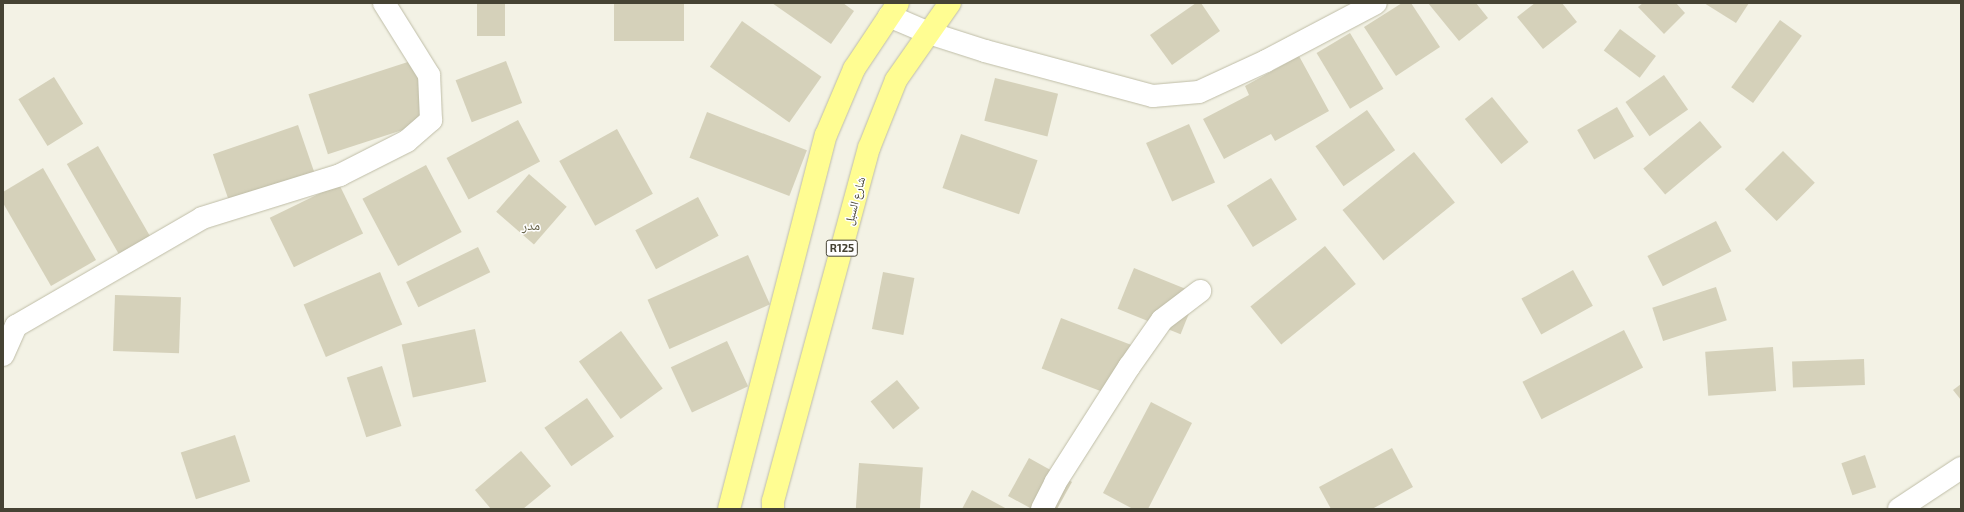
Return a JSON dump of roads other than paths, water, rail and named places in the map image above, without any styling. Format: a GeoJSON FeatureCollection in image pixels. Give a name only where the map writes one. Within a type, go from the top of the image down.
{"type":"FeatureCollection","features":[{"type":"Feature","properties":{"kind":"main road","name":"شارع السبل"},"geometry":{"type":"LineString","coordinates":[[773,509],[869,148],[896,80],[950,3]]}},
{"type":"Feature","properties":{"kind":"main road"},"geometry":{"type":"LineString","coordinates":[[729,509],[826,135],[854,69],[893,9]]}},
{"type":"Feature","properties":{"kind":"street"},"geometry":{"type":"LineString","coordinates":[[3,356],[16,326],[202,218],[340,175],[407,141],[431,120],[429,75],[384,3]]}},
{"type":"Feature","properties":{"kind":"street"},"geometry":{"type":"LineString","coordinates":[[893,9],[929,33],[985,51],[1153,96],[1199,92],[1273,57],[1376,3]]}},
{"type":"Feature","properties":{"kind":"street"},"geometry":{"type":"LineString","coordinates":[[1042,509],[1055,483],[1129,367],[1162,320],[1200,292]]}},
{"type":"Feature","properties":{"kind":"street"},"geometry":{"type":"LineString","coordinates":[[1899,509],[1961,468]]}},
{"type":"Feature","properties":{"kind":"district","name":"مدر"},"geometry":{"type":"Point","coordinates":[531,225]}}]}
